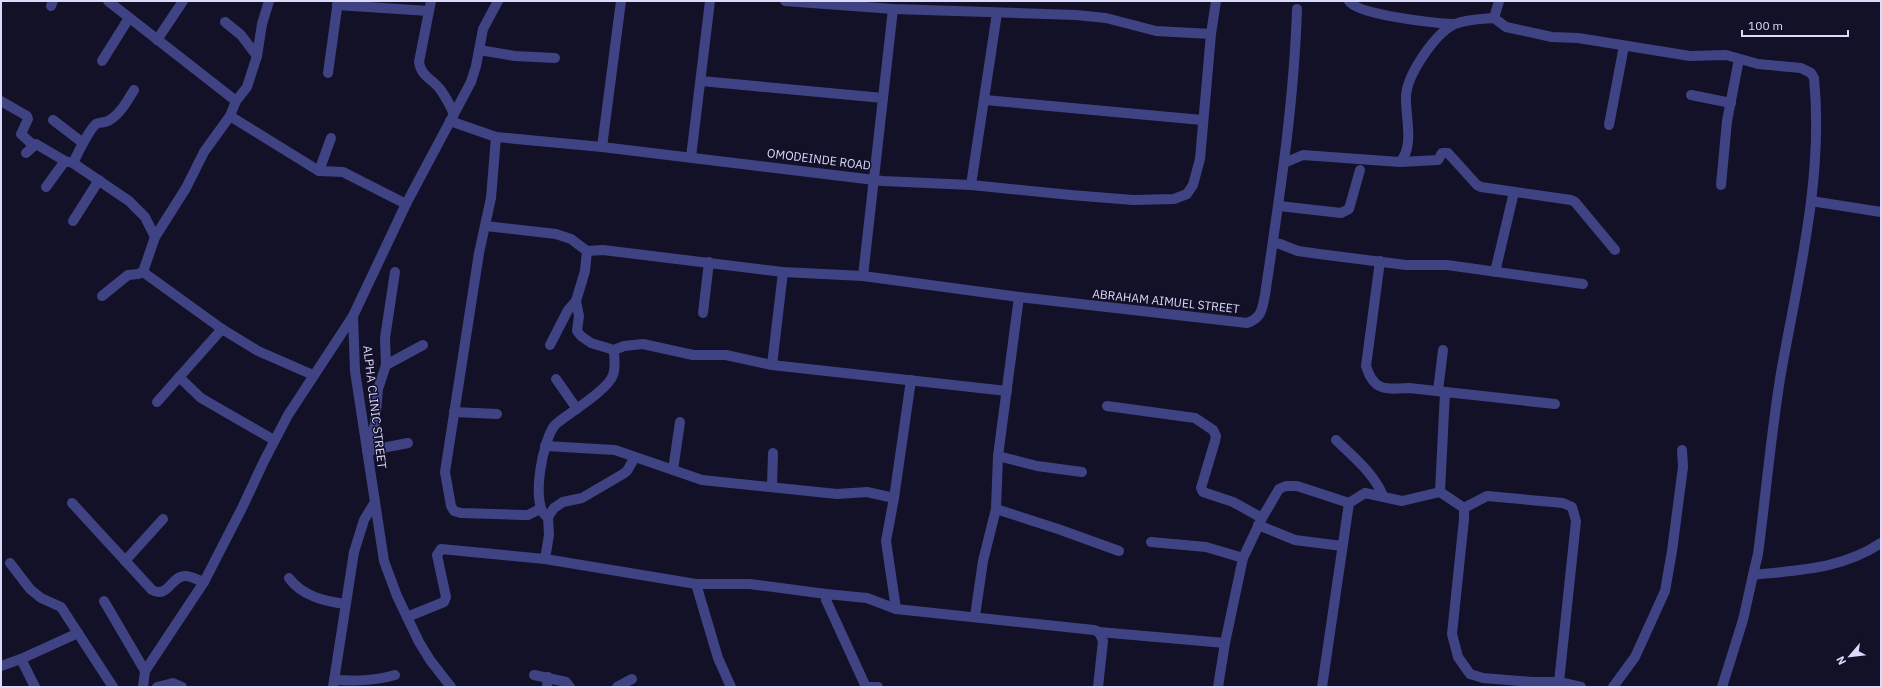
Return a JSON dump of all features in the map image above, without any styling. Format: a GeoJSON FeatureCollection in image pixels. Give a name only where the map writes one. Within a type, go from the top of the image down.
{"type":"FeatureCollection","features":[{"type":"Feature","properties":{"kind":"street"},"geometry":{"type":"LineString","coordinates":[[108,1],[236,101]]}},
{"type":"Feature","properties":{"kind":"street"},"geometry":{"type":"LineString","coordinates":[[143,272],[155,237],[186,188],[204,152],[230,116],[236,101],[250,78],[262,24],[269,1]]}},
{"type":"Feature","properties":{"kind":"street","name":"ALPHA CLINIC STREET"},"geometry":{"type":"LineString","coordinates":[[451,687],[430,660],[407,617],[384,561],[358,387],[353,343],[353,316],[406,204],[471,82],[483,29],[498,1]]}},
{"type":"Feature","properties":{"kind":"street"},"geometry":{"type":"LineString","coordinates":[[602,147],[620,1]]}},
{"type":"Feature","properties":{"kind":"street"},"geometry":{"type":"LineString","coordinates":[[691,158],[710,1]]}},
{"type":"Feature","properties":{"kind":"street"},"geometry":{"type":"LineString","coordinates":[[785,1],[816,2],[893,9],[1076,14],[1106,18],[1156,30],[1211,34]]}},
{"type":"Feature","properties":{"kind":"street"},"geometry":{"type":"LineString","coordinates":[[985,100],[1202,120],[1216,1]]}},
{"type":"Feature","properties":{"kind":"street"},"geometry":{"type":"LineString","coordinates":[[1349,1],[1350,4],[1362,9],[1388,16],[1453,24],[1472,20],[1494,18],[1502,25],[1511,29],[1552,37],[1578,38],[1690,56],[1718,54],[1758,64],[1801,68],[1813,75],[1816,121],[1812,201],[1776,408],[1758,554],[1745,614],[1722,687]]}},
{"type":"Feature","properties":{"kind":"street"},"geometry":{"type":"LineString","coordinates":[[1494,18],[1499,1]]}},
{"type":"Feature","properties":{"kind":"street"},"geometry":{"type":"LineString","coordinates":[[157,40],[180,2]]}},
{"type":"Feature","properties":{"kind":"street"},"geometry":{"type":"LineString","coordinates":[[328,73],[337,3],[430,6],[419,62],[424,75],[439,88],[452,117]]}},
{"type":"Feature","properties":{"kind":"street"},"geometry":{"type":"LineString","coordinates":[[863,276],[893,9]]}},
{"type":"Feature","properties":{"kind":"street","name":"ABRAHAM AIMUEL STREET"},"geometry":{"type":"LineString","coordinates":[[586,251],[603,250],[617,253],[709,262],[783,272],[863,276],[1019,297],[1247,323],[1256,320],[1261,313],[1279,206],[1296,46],[1297,9]]}},
{"type":"Feature","properties":{"kind":"street"},"geometry":{"type":"LineString","coordinates":[[971,185],[997,13]]}},
{"type":"Feature","properties":{"kind":"street"},"geometry":{"type":"LineString","coordinates":[[102,61],[129,18]]}},
{"type":"Feature","properties":{"kind":"street"},"geometry":{"type":"LineString","coordinates":[[225,22],[241,35],[256,56]]}},
{"type":"Feature","properties":{"kind":"street"},"geometry":{"type":"LineString","coordinates":[[1400,162],[1405,157],[1407,140],[1408,111],[1406,97],[1408,86],[1430,45],[1453,24]]}},
{"type":"Feature","properties":{"kind":"street"},"geometry":{"type":"LineString","coordinates":[[1609,125],[1624,46]]}},
{"type":"Feature","properties":{"kind":"street"},"geometry":{"type":"LineString","coordinates":[[479,50],[515,56],[555,58]]}},
{"type":"Feature","properties":{"kind":"street"},"geometry":{"type":"LineString","coordinates":[[1721,185],[1727,120],[1739,59]]}},
{"type":"Feature","properties":{"kind":"street"},"geometry":{"type":"LineString","coordinates":[[701,80],[883,98]]}},
{"type":"Feature","properties":{"kind":"street"},"geometry":{"type":"LineString","coordinates":[[46,187],[69,162],[96,124],[106,122],[120,112],[134,90]]}},
{"type":"Feature","properties":{"kind":"street"},"geometry":{"type":"LineString","coordinates":[[1691,95],[1731,103]]}},
{"type":"Feature","properties":{"kind":"street"},"geometry":{"type":"LineString","coordinates":[[1,100],[27,116],[28,119],[21,134],[34,145],[38,145],[100,180],[125,198],[142,212],[155,237]]}},
{"type":"Feature","properties":{"kind":"street"},"geometry":{"type":"LineString","coordinates":[[230,116],[320,172],[343,172],[406,204]]}},
{"type":"Feature","properties":{"kind":"street","name":"OMODEINDE ROAD"},"geometry":{"type":"LineString","coordinates":[[452,117],[496,137],[602,147],[900,182],[971,185],[1133,200],[1174,199],[1187,194],[1193,185],[1200,159],[1202,120]]}},
{"type":"Feature","properties":{"kind":"street"},"geometry":{"type":"LineString","coordinates":[[53,120],[83,143]]}},
{"type":"Feature","properties":{"kind":"street"},"geometry":{"type":"LineString","coordinates":[[496,137],[491,198],[486,226],[478,253],[445,466],[450,506],[454,511],[522,515],[533,513],[540,509]]}},
{"type":"Feature","properties":{"kind":"street"},"geometry":{"type":"LineString","coordinates":[[320,172],[331,138]]}},
{"type":"Feature","properties":{"kind":"street"},"geometry":{"type":"LineString","coordinates":[[26,153],[34,145]]}},
{"type":"Feature","properties":{"kind":"street"},"geometry":{"type":"LineString","coordinates":[[1284,163],[1303,155],[1400,162],[1438,160],[1442,153],[1448,153],[1477,185],[1482,187],[1571,200],[1582,210],[1615,250]]}},
{"type":"Feature","properties":{"kind":"street"},"geometry":{"type":"LineString","coordinates":[[1279,206],[1341,213],[1349,209],[1360,170]]}},
{"type":"Feature","properties":{"kind":"street"},"geometry":{"type":"LineString","coordinates":[[73,221],[100,180]]}},
{"type":"Feature","properties":{"kind":"street"},"geometry":{"type":"LineString","coordinates":[[1496,272],[1514,192]]}},
{"type":"Feature","properties":{"kind":"street"},"geometry":{"type":"LineString","coordinates":[[1812,201],[1881,212]]}},
{"type":"Feature","properties":{"kind":"street"},"geometry":{"type":"LineString","coordinates":[[486,226],[556,234],[571,239],[586,251],[585,270],[576,301],[568,310],[550,345]]}},
{"type":"Feature","properties":{"kind":"street"},"geometry":{"type":"LineString","coordinates":[[1273,243],[1298,251],[1320,254],[1406,265],[1447,265],[1583,284]]}},
{"type":"Feature","properties":{"kind":"street"},"geometry":{"type":"LineString","coordinates":[[1380,261],[1366,366],[1373,382],[1382,388],[1442,391],[1555,404]]}},
{"type":"Feature","properties":{"kind":"street"},"geometry":{"type":"LineString","coordinates":[[703,313],[709,262]]}},
{"type":"Feature","properties":{"kind":"street"},"geometry":{"type":"LineString","coordinates":[[102,296],[128,275],[143,272]]}},
{"type":"Feature","properties":{"kind":"street"},"geometry":{"type":"LineString","coordinates":[[143,272],[222,329],[258,351],[314,375]]}},
{"type":"Feature","properties":{"kind":"street"},"geometry":{"type":"LineString","coordinates":[[395,272],[385,338],[386,365],[378,389],[375,424],[367,451],[408,443]]}},
{"type":"Feature","properties":{"kind":"street"},"geometry":{"type":"LineString","coordinates":[[772,365],[783,272]]}},
{"type":"Feature","properties":{"kind":"street"},"geometry":{"type":"LineString","coordinates":[[975,616],[983,561],[996,509],[998,456],[1019,297]]}},
{"type":"Feature","properties":{"kind":"street"},"geometry":{"type":"LineString","coordinates":[[576,301],[579,312],[577,327],[579,334],[591,342],[614,350],[624,346],[643,344],[693,355],[726,355],[772,365],[1007,391]]}},
{"type":"Feature","properties":{"kind":"street"},"geometry":{"type":"LineString","coordinates":[[143,687],[145,671],[204,582],[274,440],[353,316]]}},
{"type":"Feature","properties":{"kind":"street"},"geometry":{"type":"LineString","coordinates":[[157,402],[222,329]]}},
{"type":"Feature","properties":{"kind":"street"},"geometry":{"type":"LineString","coordinates":[[386,365],[423,345]]}},
{"type":"Feature","properties":{"kind":"street"},"geometry":{"type":"LineString","coordinates":[[548,517],[543,514],[540,509],[538,497],[545,446],[551,428],[602,390],[612,379],[614,371],[614,350]]}},
{"type":"Feature","properties":{"kind":"street"},"geometry":{"type":"LineString","coordinates":[[1440,492],[1443,350]]}},
{"type":"Feature","properties":{"kind":"street"},"geometry":{"type":"LineString","coordinates":[[179,377],[201,398],[274,440]]}},
{"type":"Feature","properties":{"kind":"street"},"geometry":{"type":"LineString","coordinates":[[556,379],[577,408]]}},
{"type":"Feature","properties":{"kind":"street"},"geometry":{"type":"LineString","coordinates":[[896,609],[886,541],[894,498],[911,380]]}},
{"type":"Feature","properties":{"kind":"street"},"geometry":{"type":"LineString","coordinates":[[358,387],[375,412]]}},
{"type":"Feature","properties":{"kind":"street"},"geometry":{"type":"LineString","coordinates":[[1107,406],[1195,418],[1213,430],[1216,436],[1201,488],[1203,492],[1233,502],[1260,521],[1294,540],[1342,546]]}},
{"type":"Feature","properties":{"kind":"street"},"geometry":{"type":"LineString","coordinates":[[454,412],[497,414]]}},
{"type":"Feature","properties":{"kind":"street"},"geometry":{"type":"LineString","coordinates":[[673,470],[680,422]]}},
{"type":"Feature","properties":{"kind":"street"},"geometry":{"type":"LineString","coordinates":[[1336,440],[1372,475],[1379,486],[1382,496]]}},
{"type":"Feature","properties":{"kind":"street"},"geometry":{"type":"LineString","coordinates":[[545,446],[615,450],[702,480],[837,494],[867,492],[894,498]]}},
{"type":"Feature","properties":{"kind":"street"},"geometry":{"type":"LineString","coordinates":[[1613,687],[1635,657],[1665,591],[1672,551],[1683,466],[1682,450]]}},
{"type":"Feature","properties":{"kind":"street"},"geometry":{"type":"LineString","coordinates":[[772,487],[773,453]]}},
{"type":"Feature","properties":{"kind":"street"},"geometry":{"type":"LineString","coordinates":[[998,456],[1037,466],[1082,472]]}},
{"type":"Feature","properties":{"kind":"street"},"geometry":{"type":"LineString","coordinates":[[545,559],[549,535],[548,517],[558,505],[582,498],[623,474],[627,471],[634,457]]}},
{"type":"Feature","properties":{"kind":"street"},"geometry":{"type":"LineString","coordinates":[[1218,687],[1225,643],[1243,558],[1260,521],[1279,489],[1286,486],[1297,486],[1349,503]]}},
{"type":"Feature","properties":{"kind":"street"},"geometry":{"type":"LineString","coordinates":[[1322,687],[1349,503],[1365,493],[1402,501],[1440,492],[1464,508]]}},
{"type":"Feature","properties":{"kind":"street"},"geometry":{"type":"LineString","coordinates":[[1464,508],[1487,496],[1563,503],[1572,507],[1576,521],[1559,682]]}},
{"type":"Feature","properties":{"kind":"street"},"geometry":{"type":"LineString","coordinates":[[375,502],[364,520],[357,537],[333,684],[376,680],[395,675]]}},
{"type":"Feature","properties":{"kind":"street"},"geometry":{"type":"LineString","coordinates":[[72,503],[152,590],[157,593],[162,592],[180,577],[186,576],[204,582]]}},
{"type":"Feature","properties":{"kind":"street"},"geometry":{"type":"LineString","coordinates":[[1464,508],[1452,634],[1458,657],[1470,674],[1483,678],[1534,682],[1559,682],[1581,687]]}},
{"type":"Feature","properties":{"kind":"street"},"geometry":{"type":"LineString","coordinates":[[996,509],[1058,529],[1118,551]]}},
{"type":"Feature","properties":{"kind":"street"},"geometry":{"type":"LineString","coordinates":[[125,561],[163,519]]}},
{"type":"Feature","properties":{"kind":"street"},"geometry":{"type":"LineString","coordinates":[[1151,542],[1206,547],[1243,558]]}},
{"type":"Feature","properties":{"kind":"street"},"geometry":{"type":"LineString","coordinates":[[1753,575],[1829,566],[1854,558],[1881,542]]}},
{"type":"Feature","properties":{"kind":"street"},"geometry":{"type":"LineString","coordinates":[[407,617],[444,602],[446,597],[437,555],[441,549],[545,559],[696,584],[750,584],[867,598],[896,609],[975,616],[1094,630],[1099,632],[1225,643]]}},
{"type":"Feature","properties":{"kind":"street"},"geometry":{"type":"LineString","coordinates":[[10,563],[30,589],[42,598],[61,608],[113,687]]}},
{"type":"Feature","properties":{"kind":"street"},"geometry":{"type":"LineString","coordinates":[[289,578],[293,584],[307,594],[330,602],[345,604]]}},
{"type":"Feature","properties":{"kind":"street"},"geometry":{"type":"LineString","coordinates":[[696,584],[718,658],[731,687]]}},
{"type":"Feature","properties":{"kind":"street"},"geometry":{"type":"LineString","coordinates":[[826,594],[826,600],[867,687],[878,687]]}},
{"type":"Feature","properties":{"kind":"street"},"geometry":{"type":"LineString","coordinates":[[104,601],[145,671]]}},
{"type":"Feature","properties":{"kind":"street"},"geometry":{"type":"LineString","coordinates":[[1098,687],[1103,641],[1099,632]]}},
{"type":"Feature","properties":{"kind":"street"},"geometry":{"type":"LineString","coordinates":[[1,666],[21,659],[78,633]]}},
{"type":"Feature","properties":{"kind":"street"},"geometry":{"type":"LineString","coordinates":[[21,659],[35,687]]}},
{"type":"Feature","properties":{"kind":"street"},"geometry":{"type":"LineString","coordinates":[[534,675],[547,682],[566,682],[570,687]]}},
{"type":"Feature","properties":{"kind":"street"},"geometry":{"type":"LineString","coordinates":[[617,687],[632,679]]}},
{"type":"Feature","properties":{"kind":"street"},"geometry":{"type":"LineString","coordinates":[[157,687],[173,683],[182,687]]}}]}
